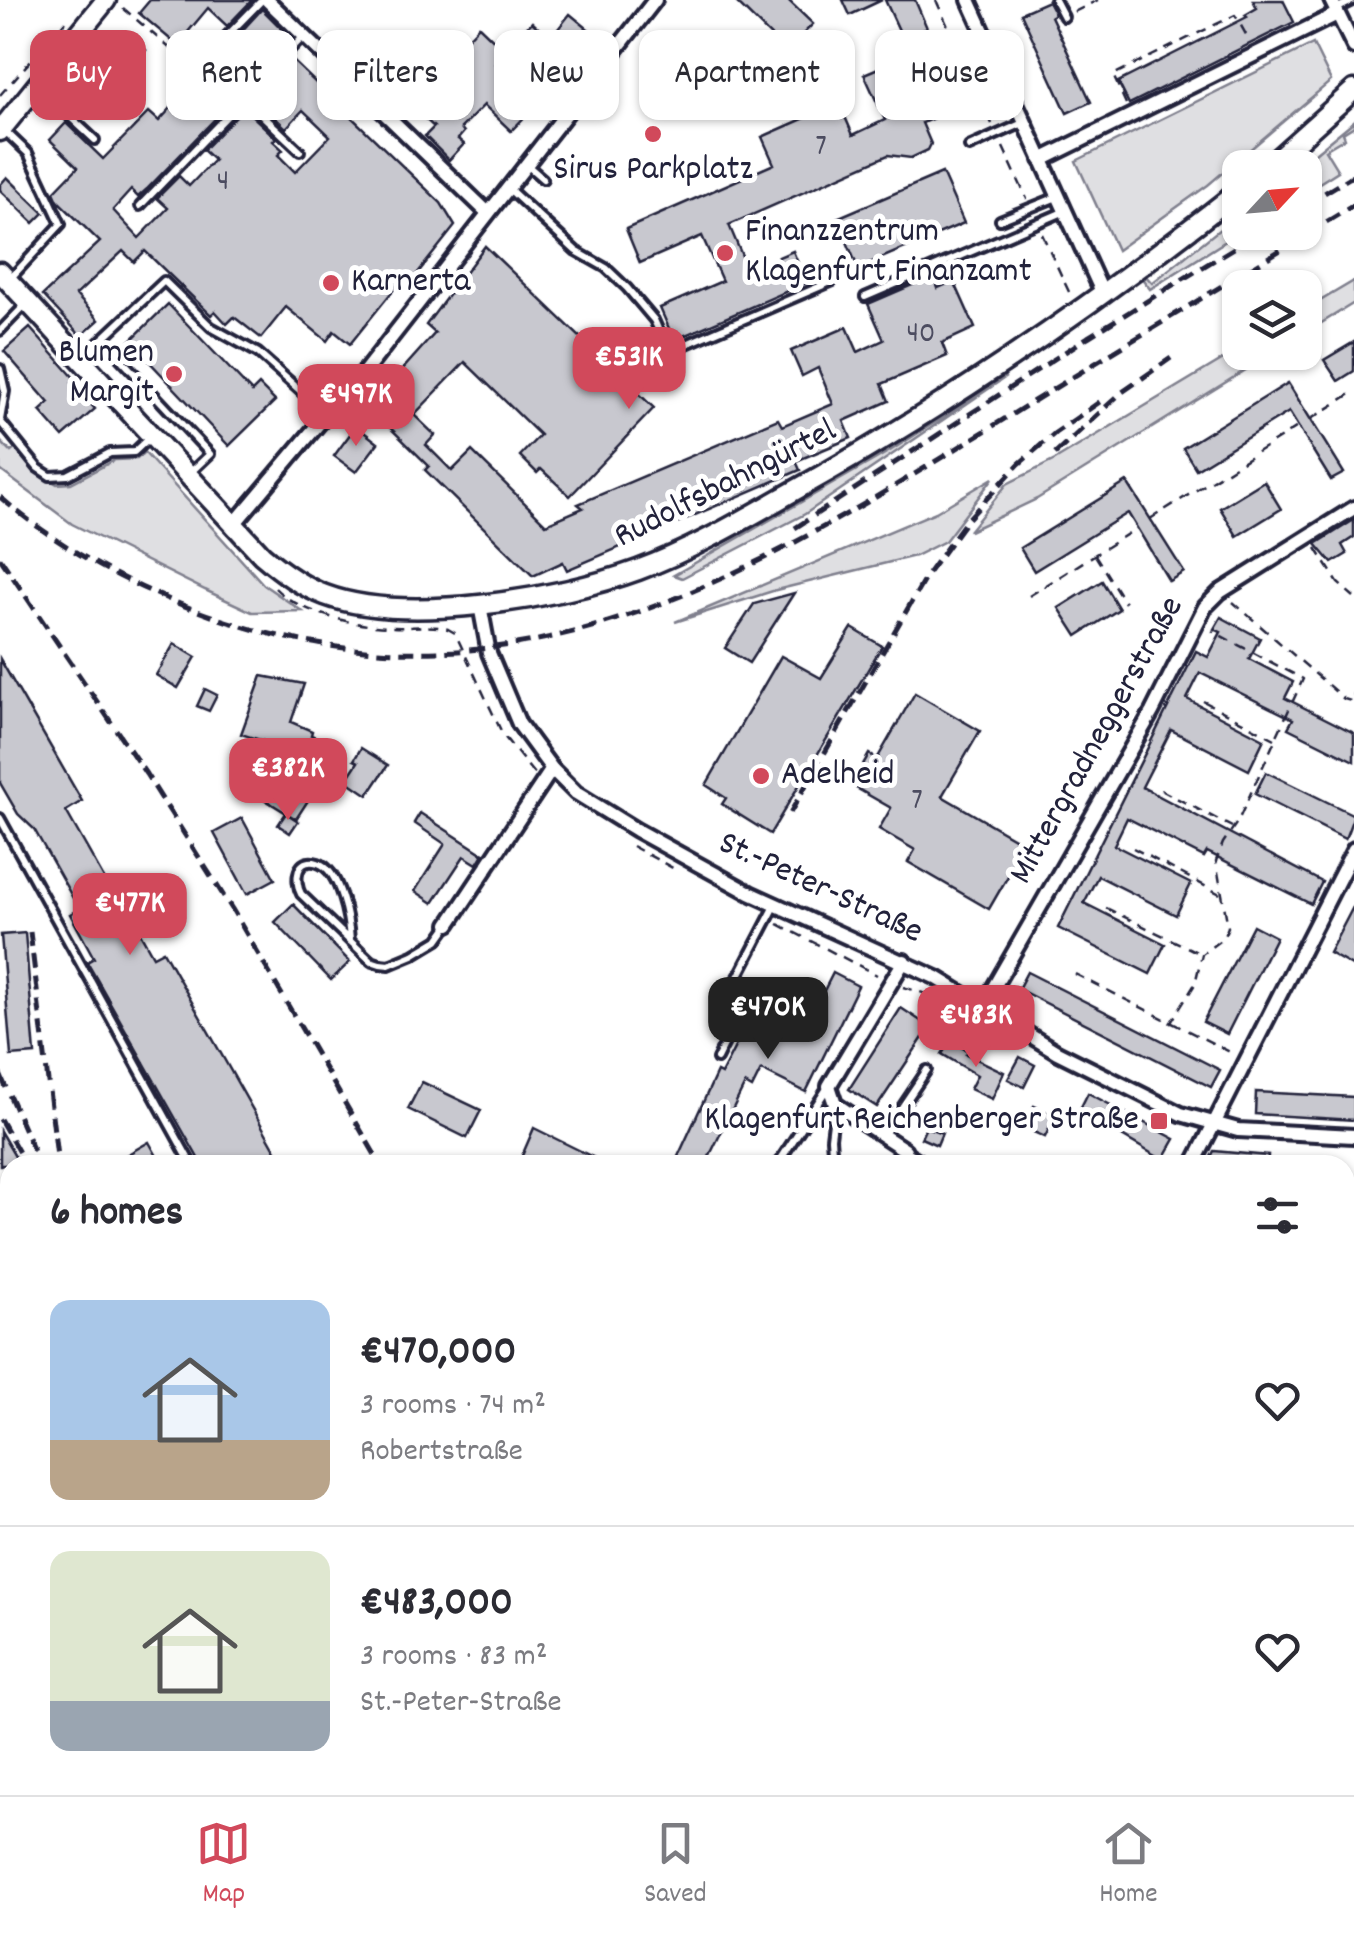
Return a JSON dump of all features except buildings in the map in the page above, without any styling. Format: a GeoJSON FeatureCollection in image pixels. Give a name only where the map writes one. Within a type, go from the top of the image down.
{"type":"FeatureCollection","features":[{"type":"Feature","properties":{"kind":"street"},"geometry":{"type":"LineString","coordinates":[[82,30],[106,0]]}},
{"type":"Feature","properties":{"kind":"street"},"geometry":{"type":"LineString","coordinates":[[264,0],[488,213]]}},
{"type":"Feature","properties":{"kind":"street"},"geometry":{"type":"LineString","coordinates":[[970,0],[1103,294]]}},
{"type":"Feature","properties":{"kind":"street"},"geometry":{"type":"LineString","coordinates":[[235,524],[326,414],[341,402],[649,2]]}},
{"type":"Feature","properties":{"kind":"street"},"geometry":{"type":"LineString","coordinates":[[1042,160],[1256,54],[1334,8],[1354,47]]}},
{"type":"Feature","properties":{"kind":"street"},"geometry":{"type":"LineString","coordinates":[[1287,150],[1354,90]]}},
{"type":"Feature","properties":{"kind":"street"},"geometry":{"type":"LineString","coordinates":[[1,129],[30,94]]}},
{"type":"Feature","properties":{"kind":"street","name":"Rudolfsbahngürtel"},"geometry":{"type":"LineString","coordinates":[[3,279],[287,576],[329,597],[384,607],[480,605],[558,594],[596,584],[683,550],[850,460],[1103,294],[1222,204]]}},
{"type":"Feature","properties":{"kind":"street","name":"Mittergradneggerstraße"},"geometry":{"type":"LineString","coordinates":[[983,1006],[1152,712],[1205,607],[1220,592],[1354,508]]}},
{"type":"Feature","properties":{"kind":"street","name":"St.-Peter-Straße"},"geometry":{"type":"LineString","coordinates":[[480,605],[489,653],[518,724],[576,793],[636,830],[775,905],[904,961],[1090,1069],[1181,1114],[1238,1130],[1354,1136]]}},
{"type":"Feature","properties":{"kind":"street"},"geometry":{"type":"LineString","coordinates":[[449,924],[552,769]]}},
{"type":"Feature","properties":{"kind":"street"},"geometry":{"type":"LineString","coordinates":[[1198,1155],[1348,880],[1354,849]]}},
{"type":"Feature","properties":{"kind":"street"},"geometry":{"type":"LineString","coordinates":[[904,961],[829,1086],[835,1104],[906,1150]]}},
{"type":"Feature","properties":{"kind":"lane"},"geometry":{"type":"LineString","coordinates":[[233,30],[264,0]]}},
{"type":"Feature","properties":{"kind":"lane"},"geometry":{"type":"LineString","coordinates":[[1055,0],[1064,17]]}},
{"type":"Feature","properties":{"kind":"lane"},"geometry":{"type":"LineString","coordinates":[[1334,8],[1354,0]]}},
{"type":"Feature","properties":{"kind":"lane"},"geometry":{"type":"LineString","coordinates":[[297,43],[304,36]]}},
{"type":"Feature","properties":{"kind":"lane"},"geometry":{"type":"LineString","coordinates":[[74,120],[95,140]]}},
{"type":"Feature","properties":{"kind":"lane"},"geometry":{"type":"LineString","coordinates":[[140,206],[223,120]]}},
{"type":"Feature","properties":{"kind":"lane"},"geometry":{"type":"LineString","coordinates":[[267,120],[300,151]]}},
{"type":"Feature","properties":{"kind":"lane"},"geometry":{"type":"LineString","coordinates":[[969,147],[1024,122]]}},
{"type":"Feature","properties":{"kind":"lane"},"geometry":{"type":"LineString","coordinates":[[1,129],[28,153],[61,224],[3,279]]}},
{"type":"Feature","properties":{"kind":"lane"},"geometry":{"type":"LineString","coordinates":[[526,164],[543,179]]}},
{"type":"Feature","properties":{"kind":"lane"},"geometry":{"type":"LineString","coordinates":[[508,188],[576,252],[606,268],[627,288],[654,320],[667,349],[675,349],[833,281]]}},
{"type":"Feature","properties":{"kind":"lane"},"geometry":{"type":"LineString","coordinates":[[1000,220],[1058,196]]}},
{"type":"Feature","properties":{"kind":"lane"},"geometry":{"type":"LineString","coordinates":[[865,297],[1064,211]]}},
{"type":"Feature","properties":{"kind":"lane"},"geometry":{"type":"LineString","coordinates":[[81,359],[164,281],[212,327],[258,354],[326,414]]}},
{"type":"Feature","properties":{"kind":"lane"},"geometry":{"type":"LineString","coordinates":[[0,331],[28,302]]}},
{"type":"Feature","properties":{"kind":"lane"},"geometry":{"type":"LineString","coordinates":[[102,339],[210,454],[189,474]]}},
{"type":"Feature","properties":{"kind":"lane"},"geometry":{"type":"LineString","coordinates":[[0,370],[5,392],[0,421],[38,468],[50,476],[68,475],[110,453],[134,452],[152,435]]}},
{"type":"Feature","properties":{"kind":"lane"},"geometry":{"type":"LineString","coordinates":[[0,818],[186,1155]]}},
{"type":"Feature","properties":{"kind":"lane"},"geometry":{"type":"LineString","coordinates":[[350,941],[344,899],[328,870],[319,863],[301,866],[296,875],[301,894],[350,941],[371,961],[389,965],[438,940],[449,924]]}},
{"type":"Feature","properties":{"kind":"lane"},"geometry":{"type":"LineString","coordinates":[[717,1059],[749,994],[738,977],[775,905]]}},
{"type":"Feature","properties":{"kind":"lane"},"geometry":{"type":"LineString","coordinates":[[883,1136],[928,1070]]}},
{"type":"Feature","properties":{"kind":"lane"},"geometry":{"type":"LineString","coordinates":[[784,1155],[829,1086]]}},
{"type":"Feature","properties":{"kind":"lane"},"geometry":{"type":"LineString","coordinates":[[833,1155],[835,1104]]}},
{"type":"Feature","properties":{"kind":"lane"},"geometry":{"type":"LineString","coordinates":[[906,1150],[914,1155]]}},
{"type":"Feature","properties":{"kind":"path"},"geometry":{"type":"LineString","coordinates":[[115,0],[166,45]]}},
{"type":"Feature","properties":{"kind":"path"},"geometry":{"type":"LineString","coordinates":[[936,0],[1030,208]]}},
{"type":"Feature","properties":{"kind":"path"},"geometry":{"type":"LineString","coordinates":[[1064,17],[1098,0]]}},
{"type":"Feature","properties":{"kind":"path"},"geometry":{"type":"LineString","coordinates":[[0,95],[72,14]]}},
{"type":"Feature","properties":{"kind":"path"},"geometry":{"type":"LineString","coordinates":[[1132,115],[1112,76],[1218,23],[1236,15],[1256,54]]}},
{"type":"Feature","properties":{"kind":"path"},"geometry":{"type":"LineString","coordinates":[[1037,223],[1071,296]]}},
{"type":"Feature","properties":{"kind":"path"},"geometry":{"type":"LineString","coordinates":[[1311,419],[1354,392]]}},
{"type":"Feature","properties":{"kind":"path"},"geometry":{"type":"LineString","coordinates":[[1150,519],[1298,426]]}},
{"type":"Feature","properties":{"kind":"path"},"geometry":{"type":"LineString","coordinates":[[1028,596],[1136,528]]}},
{"type":"Feature","properties":{"kind":"path"},"geometry":{"type":"LineString","coordinates":[[1309,536],[1338,583],[1354,597]]}},
{"type":"Feature","properties":{"kind":"path"},"geometry":{"type":"LineString","coordinates":[[1094,555],[1126,603]]}},
{"type":"Feature","properties":{"kind":"path"},"geometry":{"type":"LineString","coordinates":[[273,586],[285,598],[344,620],[373,626],[448,628],[503,735],[542,783]]}},
{"type":"Feature","properties":{"kind":"path"},"geometry":{"type":"LineString","coordinates":[[1220,592],[1344,700],[1354,699],[1354,686]]}},
{"type":"Feature","properties":{"kind":"path"},"geometry":{"type":"LineString","coordinates":[[1170,1024],[1195,984],[1202,954],[1228,928],[1216,861],[1303,679],[1197,623]]}},
{"type":"Feature","properties":{"kind":"path"},"geometry":{"type":"LineString","coordinates":[[1203,700],[1276,739]]}},
{"type":"Feature","properties":{"kind":"path"},"geometry":{"type":"LineString","coordinates":[[1161,790],[1233,828]]}},
{"type":"Feature","properties":{"kind":"path"},"geometry":{"type":"LineString","coordinates":[[623,840],[690,878]]}},
{"type":"Feature","properties":{"kind":"path"},"geometry":{"type":"LineString","coordinates":[[1133,848],[1222,895]]}},
{"type":"Feature","properties":{"kind":"path"},"geometry":{"type":"LineString","coordinates":[[1106,908],[1202,954]]}},
{"type":"Feature","properties":{"kind":"path"},"geometry":{"type":"LineString","coordinates":[[768,919],[892,982],[953,1002]]}},
{"type":"Feature","properties":{"kind":"path"},"geometry":{"type":"LineString","coordinates":[[1075,974],[1247,1060]]}},
{"type":"Feature","properties":{"kind":"shaded area"},"geometry":{"type":"Polygon","coordinates":[[[1313,44],[1331,81],[1249,150],[1222,150],[1222,173],[1117,250],[1076,161],[1313,44]]]}},
{"type":"Feature","properties":{"kind":"shaded area"},"geometry":{"type":"Polygon","coordinates":[[[1354,121],[1354,126],[1343,133],[1345,138],[1325,150],[1338,171],[1322,181],[1322,150],[1319,150],[1354,121]]]}},
{"type":"Feature","properties":{"kind":"shaded area"},"geometry":{"type":"Polygon","coordinates":[[[1222,227],[1222,243],[1150,289],[1141,277],[1145,275],[1152,283],[1222,227]]]}},
{"type":"Feature","properties":{"kind":"shaded area"},"geometry":{"type":"Polygon","coordinates":[[[1354,281],[1354,303],[1322,323],[1322,300],[1354,281]]]}},
{"type":"Feature","properties":{"kind":"shaded area"},"geometry":{"type":"Polygon","coordinates":[[[1222,360],[1222,370],[1246,370],[1037,499],[969,531],[1007,484],[1055,460],[1222,360]]]}},
{"type":"Feature","properties":{"kind":"shaded area"},"geometry":{"type":"Polygon","coordinates":[[[1006,377],[805,514],[682,578],[674,575],[890,451],[1006,377]]]}},
{"type":"Feature","properties":{"kind":"shaded area"},"geometry":{"type":"Polygon","coordinates":[[[0,441],[11,452],[16,448],[38,473],[57,484],[71,483],[115,460],[137,459],[144,452],[264,585],[302,611],[252,612],[72,524],[0,470],[0,441]]]}},
{"type":"Feature","properties":{"kind":"shaded area"},"geometry":{"type":"Polygon","coordinates":[[[993,478],[945,541],[915,556],[776,590],[675,622],[936,512],[993,478]]]}},
{"type":"Feature","properties":{"kind":"railway"},"geometry":{"type":"LineString","coordinates":[[1322,195],[1354,175]]}},
{"type":"Feature","properties":{"kind":"railway"},"geometry":{"type":"LineString","coordinates":[[0,497],[103,568],[217,618],[327,646],[433,652],[534,641],[632,614],[727,576],[821,528],[1354,205]]}},
{"type":"Feature","properties":{"kind":"railway"},"geometry":{"type":"LineString","coordinates":[[795,528],[1088,337],[1231,250]]}},
{"type":"Feature","properties":{"kind":"railway"},"geometry":{"type":"LineString","coordinates":[[1055,454],[1121,393],[1171,358]]}},
{"type":"Feature","properties":{"kind":"railway"},"geometry":{"type":"LineString","coordinates":[[790,813],[927,575],[966,521],[1019,464],[1101,401]]}},
{"type":"Feature","properties":{"kind":"railway"},"geometry":{"type":"LineString","coordinates":[[0,558],[232,909],[375,1155]]}},
{"type":"Feature","properties":{"kind":"railway"},"geometry":{"type":"LineString","coordinates":[[30,932],[57,1155]]}},
{"type":"Feature","properties":{"kind":"railway"},"geometry":{"type":"LineString","coordinates":[[0,1074],[36,1155]]}},
{"type":"Feature","properties":{"kind":"railway"},"geometry":{"type":"LineString","coordinates":[[0,1119],[20,1155]]}},
{"type":"Feature","properties":{"kind":"place","name":"Sirus Parkplatz"},"geometry":{"type":"Point","coordinates":[653,134]}},
{"type":"Feature","properties":{"kind":"place","name":"Finanzzentrum Klagenfurt Finanzamt"},"geometry":{"type":"Point","coordinates":[725,253]}},
{"type":"Feature","properties":{"kind":"place","name":"Karnerta"},"geometry":{"type":"Point","coordinates":[331,283]}},
{"type":"Feature","properties":{"kind":"place","name":"Blumen Margit"},"geometry":{"type":"Point","coordinates":[174,374]}},
{"type":"Feature","properties":{"kind":"place","name":"Adelheid"},"geometry":{"type":"Point","coordinates":[761,776]}},
{"type":"Feature","properties":{"kind":"place","name":"Klagenfurt Reichenberger Straße"},"geometry":{"type":"Point","coordinates":[1159,1121]}}]}
